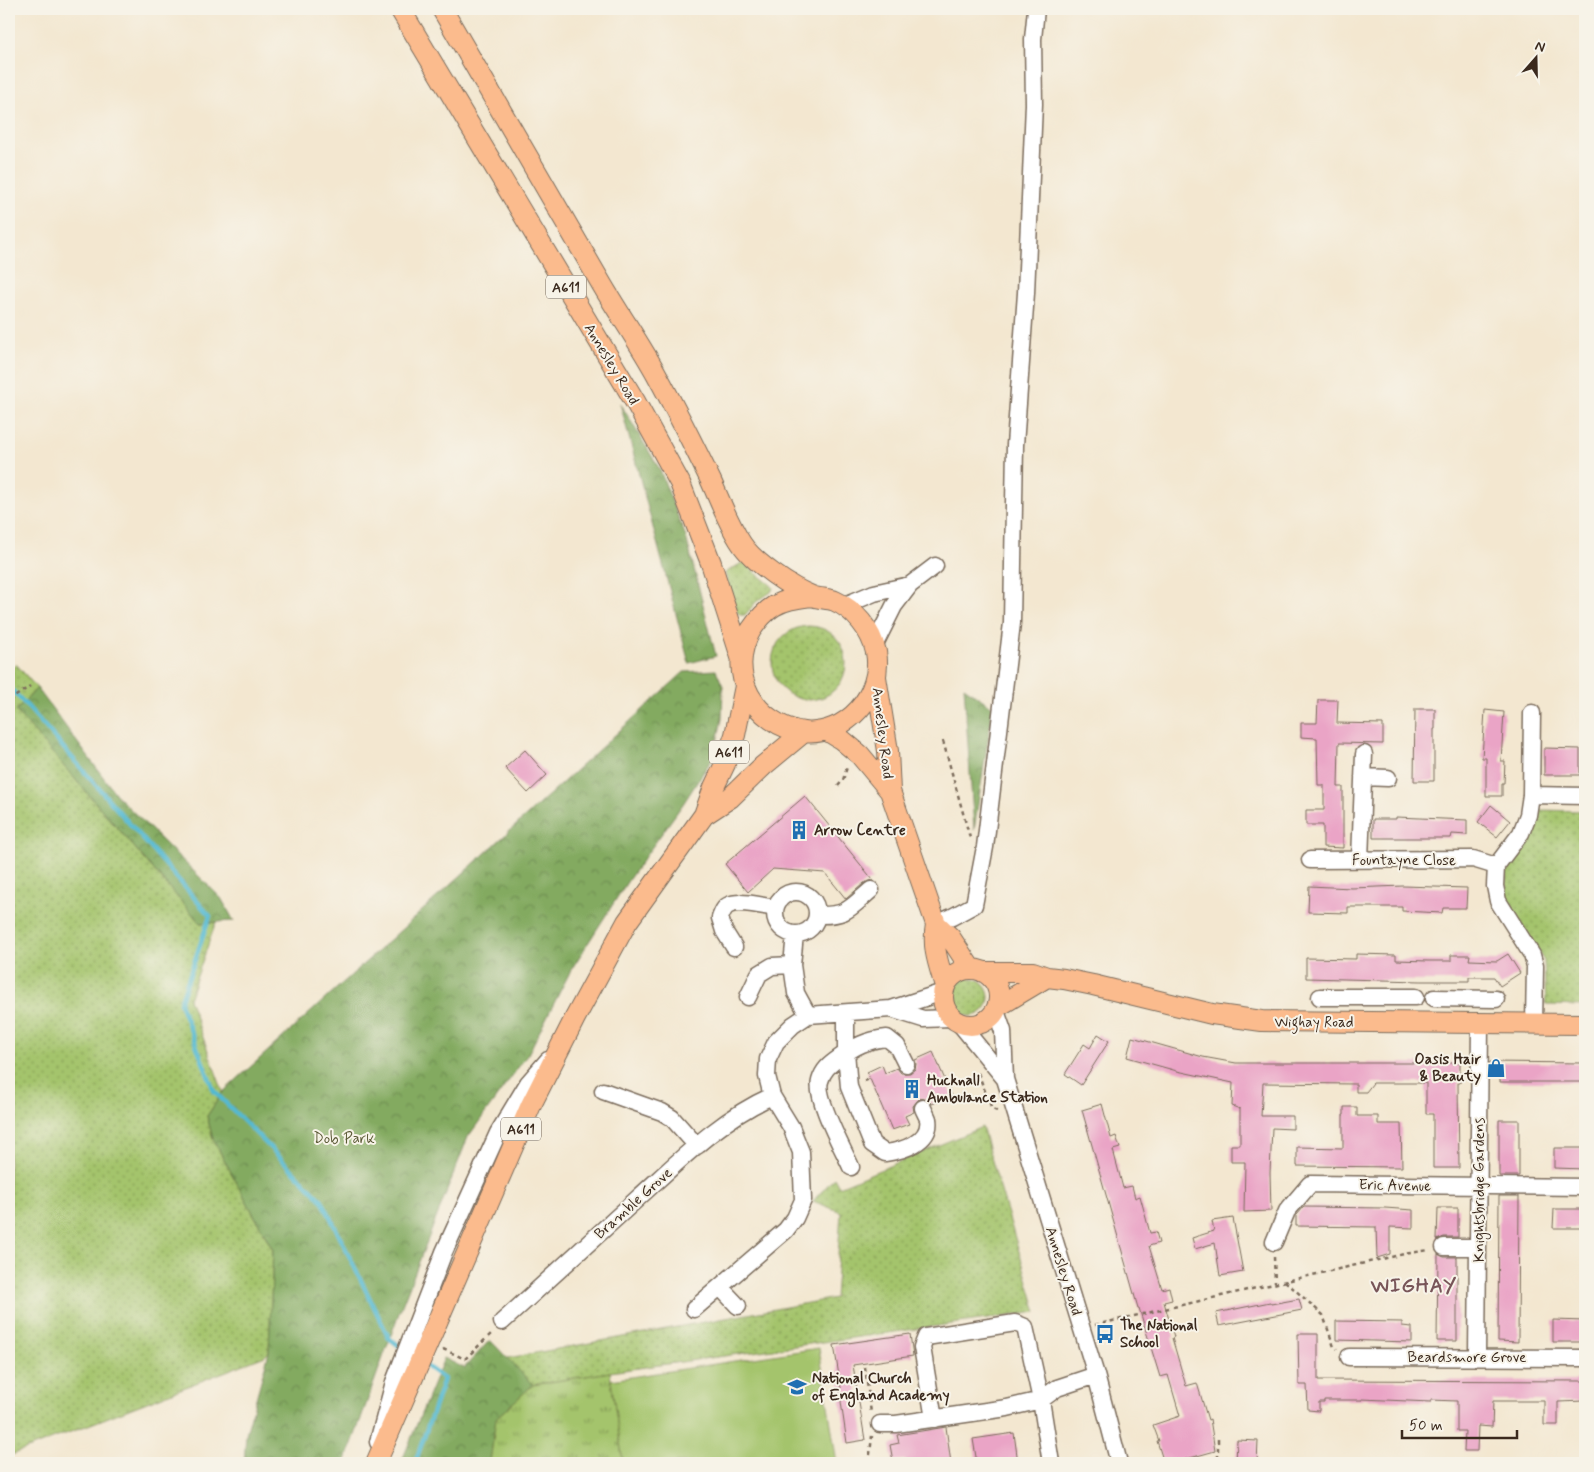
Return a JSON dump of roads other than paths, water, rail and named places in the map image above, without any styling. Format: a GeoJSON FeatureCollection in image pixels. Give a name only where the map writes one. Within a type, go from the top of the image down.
{"type":"FeatureCollection","features":[{"type":"Feature","properties":{"kind":"main road","name":"Annesley Road"},"geometry":{"type":"LineString","coordinates":[[400,9],[636,403],[680,483],[711,563],[741,658]]}},
{"type":"Feature","properties":{"kind":"main road","name":"A611"},"geometry":{"type":"LineString","coordinates":[[442,9],[607,293],[656,373],[740,542],[754,558],[780,578],[812,596]]}},
{"type":"Feature","properties":{"kind":"main road"},"geometry":{"type":"LineString","coordinates":[[812,596],[834,601],[854,613],[868,631],[874,646],[876,653],[876,676],[870,694],[859,710],[844,722],[826,730],[804,732],[785,728],[768,718],[754,704],[745,686],[741,658],[746,638],[757,620],[767,611],[791,598],[812,596]]}},
{"type":"Feature","properties":{"kind":"main road","name":"Annesley Road"},"geometry":{"type":"LineString","coordinates":[[876,676],[888,751],[890,791],[936,924],[934,939],[944,989]]}},
{"type":"Feature","properties":{"kind":"main road","name":"A611"},"geometry":{"type":"LineString","coordinates":[[374,1463],[531,1105],[561,1046],[627,922],[704,815],[714,787],[726,764],[735,735],[745,686]]}},
{"type":"Feature","properties":{"kind":"main road","name":"Annesley Road"},"geometry":{"type":"LineString","coordinates":[[826,730],[860,755],[890,791]]}},
{"type":"Feature","properties":{"kind":"main road","name":"A611"},"geometry":{"type":"LineString","coordinates":[[704,815],[730,798],[763,766],[804,732]]}},
{"type":"Feature","properties":{"kind":"main road","name":"Annesley Road"},"geometry":{"type":"LineString","coordinates":[[936,924],[950,937],[977,971]]}},
{"type":"Feature","properties":{"kind":"main road"},"geometry":{"type":"LineString","coordinates":[[964,970],[977,971],[991,978],[997,986],[999,997],[996,1009],[989,1019],[980,1024],[970,1026],[956,1021],[945,1009],[942,999],[944,989],[950,978],[955,974],[964,970]]}},
{"type":"Feature","properties":{"kind":"main road","name":"Wighay Road"},"geometry":{"type":"LineString","coordinates":[[977,971],[1033,972],[1047,977],[1093,985],[1212,1014],[1262,1021],[1585,1024]]}},
{"type":"Feature","properties":{"kind":"main road"},"geometry":{"type":"LineString","coordinates":[[996,1009],[1047,977]]}},
{"type":"Feature","properties":{"kind":"street"},"geometry":{"type":"LineString","coordinates":[[936,924],[974,905],[985,848],[1012,622],[1016,445],[1026,293],[1034,104],[1033,39],[1036,9]]}},
{"type":"Feature","properties":{"kind":"street"},"geometry":{"type":"LineString","coordinates":[[874,646],[894,606],[910,585],[935,566]]}},
{"type":"Feature","properties":{"kind":"street"},"geometry":{"type":"LineString","coordinates":[[843,606],[874,593],[910,585]]}},
{"type":"Feature","properties":{"kind":"street"},"geometry":{"type":"LineString","coordinates":[[1532,713],[1531,796],[1528,815],[1521,833],[1496,866],[1495,886],[1498,901],[1532,954],[1535,966],[1534,1023]]}},
{"type":"Feature","properties":{"kind":"street"},"geometry":{"type":"LineString","coordinates":[[1360,860],[1364,754]]}},
{"type":"Feature","properties":{"kind":"street"},"geometry":{"type":"LineString","coordinates":[[1363,777],[1388,778]]}},
{"type":"Feature","properties":{"kind":"street"},"geometry":{"type":"LineString","coordinates":[[1531,796],[1585,796]]}},
{"type":"Feature","properties":{"kind":"street","name":"Fountayne Close"},"geometry":{"type":"LineString","coordinates":[[1310,860],[1473,860],[1496,866]]}},
{"type":"Feature","properties":{"kind":"street"},"geometry":{"type":"LineString","coordinates":[[817,915],[835,915],[848,910],[871,890]]}},
{"type":"Feature","properties":{"kind":"street"},"geometry":{"type":"LineString","coordinates":[[793,892],[799,892],[805,894],[814,903],[817,915],[812,926],[802,933],[795,934],[789,933],[779,926],[776,920],[775,908],[781,897],[793,892]]}},
{"type":"Feature","properties":{"kind":"street"},"geometry":{"type":"LineString","coordinates":[[734,947],[724,932],[720,918],[723,910],[730,904],[742,903],[775,908]]}},
{"type":"Feature","properties":{"kind":"street"},"geometry":{"type":"LineString","coordinates":[[795,934],[792,965],[796,993],[808,1015]]}},
{"type":"Feature","properties":{"kind":"street"},"geometry":{"type":"LineString","coordinates":[[748,997],[759,974],[772,966],[792,965]]}},
{"type":"Feature","properties":{"kind":"street"},"geometry":{"type":"LineString","coordinates":[[694,1309],[786,1230],[795,1218],[802,1200],[801,1152],[795,1134],[772,1096],[767,1076],[771,1050],[784,1033],[808,1015],[891,1009],[944,989]]}},
{"type":"Feature","properties":{"kind":"street"},"geometry":{"type":"LineString","coordinates":[[1320,997],[1416,997]]}},
{"type":"Feature","properties":{"kind":"street"},"geometry":{"type":"LineString","coordinates":[[1373,997],[1374,1022]]}},
{"type":"Feature","properties":{"kind":"street"},"geometry":{"type":"LineString","coordinates":[[1434,998],[1496,999]]}},
{"type":"Feature","properties":{"kind":"street","name":"Knightsbridge Gardens"},"geometry":{"type":"LineString","coordinates":[[1475,999],[1478,1023],[1479,1186],[1477,1357]]}},
{"type":"Feature","properties":{"kind":"street"},"geometry":{"type":"LineString","coordinates":[[891,1009],[923,1019],[956,1021]]}},
{"type":"Feature","properties":{"kind":"street","name":"Annesley Road"},"geometry":{"type":"LineString","coordinates":[[996,1009],[1002,1032],[1005,1079],[1096,1375],[1118,1463]]}},
{"type":"Feature","properties":{"kind":"street"},"geometry":{"type":"LineString","coordinates":[[846,1013],[846,1052],[849,1087],[872,1144],[885,1154],[900,1152],[919,1141],[927,1132],[928,1120],[923,1108]]}},
{"type":"Feature","properties":{"kind":"street","name":"Annesley Road"},"geometry":{"type":"LineString","coordinates":[[956,1021],[1005,1079]]}},
{"type":"Feature","properties":{"kind":"street"},"geometry":{"type":"LineString","coordinates":[[851,1167],[820,1098],[819,1083],[825,1068],[846,1052],[871,1040],[887,1038],[897,1046],[906,1064]]}},
{"type":"Feature","properties":{"kind":"street"},"geometry":{"type":"LineString","coordinates":[[603,1091],[662,1112],[672,1118],[697,1146]]}},
{"type":"Feature","properties":{"kind":"street","name":"Bramble Grove"},"geometry":{"type":"LineString","coordinates":[[498,1327],[697,1146],[739,1113],[772,1096]]}},
{"type":"Feature","properties":{"kind":"street","name":"Eric Avenue"},"geometry":{"type":"LineString","coordinates":[[1274,1242],[1287,1211],[1310,1184],[1585,1187]]}},
{"type":"Feature","properties":{"kind":"street"},"geometry":{"type":"LineString","coordinates":[[1444,1247],[1478,1247]]}},
{"type":"Feature","properties":{"kind":"street"},"geometry":{"type":"LineString","coordinates":[[720,1287],[738,1306]]}},
{"type":"Feature","properties":{"kind":"street"},"geometry":{"type":"LineString","coordinates":[[934,1418],[922,1348],[926,1337],[1015,1323],[1025,1328],[1041,1400],[1051,1463]]}},
{"type":"Feature","properties":{"kind":"street","name":"Beardsmore Grove"},"geometry":{"type":"LineString","coordinates":[[1349,1357],[1585,1358]]}},
{"type":"Feature","properties":{"kind":"street"},"geometry":{"type":"LineString","coordinates":[[876,1424],[896,1424],[1007,1408],[1041,1400],[1057,1388],[1096,1375]]}},
{"type":"Feature","properties":{"kind":"waterway"},"geometry":{"type":"LineString","coordinates":[[9,687],[210,916],[180,1003],[214,1091],[322,1200],[389,1338],[403,1349]]}},
{"type":"Feature","properties":{"kind":"waterway"},"geometry":{"type":"LineString","coordinates":[[415,1463],[444,1379],[425,1365]]}},
{"type":"Feature","properties":{"kind":"place","name":"Arrow Centre"},"geometry":{"type":"Point","coordinates":[799,830]}},
{"type":"Feature","properties":{"kind":"place","name":"Oasis Hair & Beauty"},"geometry":{"type":"Point","coordinates":[1496,1068]}},
{"type":"Feature","properties":{"kind":"place","name":"Hucknall Ambulance Station"},"geometry":{"type":"Point","coordinates":[912,1089]}},
{"type":"Feature","properties":{"kind":"place","name":"The National School"},"geometry":{"type":"Point","coordinates":[1105,1334]}},
{"type":"Feature","properties":{"kind":"place","name":"National Church of England Academy"},"geometry":{"type":"Point","coordinates":[797,1387]}},
{"type":"Feature","properties":{"kind":"district","name":"WIGHAY"},"geometry":{"type":"Point","coordinates":[1414,1285]}},
{"type":"Feature","properties":{"kind":"park label","name":"Dob Park"},"geometry":{"type":"Point","coordinates":[344,1138]}}]}
